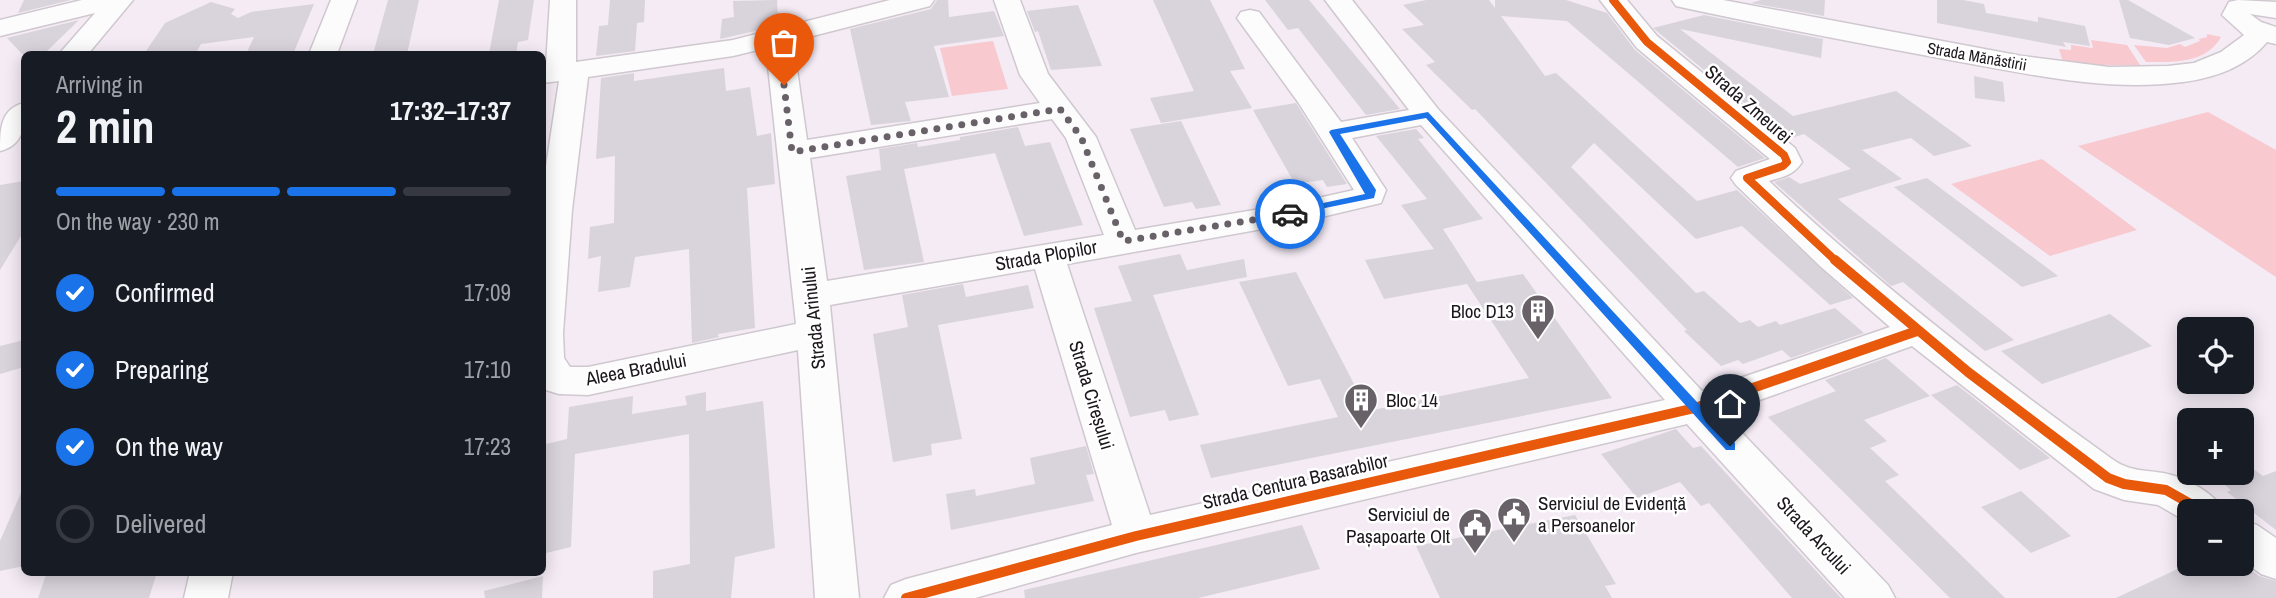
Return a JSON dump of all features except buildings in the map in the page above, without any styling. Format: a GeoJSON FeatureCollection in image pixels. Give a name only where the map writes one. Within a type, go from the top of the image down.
{"type":"FeatureCollection","features":[{"type":"Feature","properties":{"kind":"street"},"geometry":{"type":"LineString","coordinates":[[0,28],[114,0]]}},
{"type":"Feature","properties":{"kind":"street"},"geometry":{"type":"LineString","coordinates":[[76,51],[120,0]]}},
{"type":"Feature","properties":{"kind":"street"},"geometry":{"type":"LineString","coordinates":[[324,51],[344,0]]}},
{"type":"Feature","properties":{"kind":"street","name":"Aleea Bradului"},"geometry":{"type":"LineString","coordinates":[[546,302],[549,211],[563,0]]}},
{"type":"Feature","properties":{"kind":"street"},"geometry":{"type":"LineString","coordinates":[[559,72],[733,48],[921,0]]}},
{"type":"Feature","properties":{"kind":"street"},"geometry":{"type":"LineString","coordinates":[[1007,0],[1034,75],[1081,137],[1123,241]]}},
{"type":"Feature","properties":{"kind":"street","name":"Strada Zmeurei"},"geometry":{"type":"LineString","coordinates":[[1613,0],[1647,42],[1775,147],[1787,162],[1746,178],[1790,221],[1917,331],[2108,478],[2124,484],[2166,490],[2182,499]]}},
{"type":"Feature","properties":{"kind":"street","name":"Strada Mănăstirii"},"geometry":{"type":"LineString","coordinates":[[1685,0],[2011,62],[2121,75],[2168,75],[2222,63],[2241,53],[2263,17]]}},
{"type":"Feature","properties":{"kind":"street","name":"Strada Arcului"},"geometry":{"type":"LineString","coordinates":[[1355,8],[1428,115],[1695,408],[1873,598]]}},
{"type":"Feature","properties":{"kind":"street","name":"Strada Plopilor"},"geometry":{"type":"LineString","coordinates":[[813,296],[1370,196],[1370,190],[1334,132],[1250,18]]}},
{"type":"Feature","properties":{"kind":"street","name":"Strada Arinului"},"geometry":{"type":"LineString","coordinates":[[779,38],[813,296],[837,598]]}},
{"type":"Feature","properties":{"kind":"street"},"geometry":{"type":"LineString","coordinates":[[792,152],[1060,109]]}},
{"type":"Feature","properties":{"kind":"street"},"geometry":{"type":"LineString","coordinates":[[1334,132],[1428,115]]}},
{"type":"Feature","properties":{"kind":"street"},"geometry":{"type":"LineString","coordinates":[[0,142],[21,116]]}},
{"type":"Feature","properties":{"kind":"street"},"geometry":{"type":"LineString","coordinates":[[0,154],[21,150]]}},
{"type":"Feature","properties":{"kind":"street","name":"Strada Cireșului"},"geometry":{"type":"LineString","coordinates":[[1047,254],[1136,536]]}},
{"type":"Feature","properties":{"kind":"street"},"geometry":{"type":"LineString","coordinates":[[1695,408],[1917,331]]}},
{"type":"Feature","properties":{"kind":"street","name":"Aleea Bradului"},"geometry":{"type":"LineString","coordinates":[[546,360],[559,380],[588,381],[816,332]]}},
{"type":"Feature","properties":{"kind":"street","name":"Strada Centura Basarabilor"},"geometry":{"type":"LineString","coordinates":[[906,598],[1136,536],[1695,408]]}},
{"type":"Feature","properties":{"kind":"street"},"geometry":{"type":"LineString","coordinates":[[2254,545],[2276,561]]}},
{"type":"Feature","properties":{"kind":"street"},"geometry":{"type":"LineString","coordinates":[[206,598],[211,576]]}},
{"type":"Feature","properties":{"kind":"shaded area"},"geometry":{"type":"Polygon","coordinates":[[[2207,34],[2221,37],[2207,52],[2188,60],[2146,62],[2134,45],[2167,48],[2180,44],[2185,47],[2207,37],[2207,34]]]}},
{"type":"Feature","properties":{"kind":"shaded area"},"geometry":{"type":"Polygon","coordinates":[[[2091,40],[2127,45],[2140,65],[2064,65],[2059,49],[2071,50],[2071,45],[2093,48],[2091,40]]]}},
{"type":"Feature","properties":{"kind":"shaded area"},"geometry":{"type":"Polygon","coordinates":[[[993,41],[1008,89],[952,96],[940,48],[993,41]]]}},
{"type":"Feature","properties":{"kind":"shaded area"},"geometry":{"type":"Polygon","coordinates":[[[2208,112],[2276,150],[2276,277],[2078,146],[2208,112]]]}},
{"type":"Feature","properties":{"kind":"shaded area"},"geometry":{"type":"Polygon","coordinates":[[[2042,159],[2137,230],[2050,256],[1951,184],[2042,159]]]}},
{"type":"Feature","properties":{"kind":"cycle path"},"geometry":{"type":"LineString","coordinates":[[1613,0],[1647,42],[1784,155],[1787,162],[1783,166],[1747,178],[1832,258],[1968,372],[2108,478],[2124,484],[2166,490],[2182,499]]}},
{"type":"Feature","properties":{"kind":"cycle path"},"geometry":{"type":"LineString","coordinates":[[906,598],[1136,536],[1695,408],[1917,331]]}},
{"type":"Feature","properties":{"kind":"way so far"},"geometry":{"type":"LineString","coordinates":[[784,85],[792,152],[1060,109],[1081,137],[1123,241],[1290,214]]}},
{"type":"Feature","properties":{"kind":"place","name":"Bloc D13"},"geometry":{"type":"Point","coordinates":[1538,341]}},
{"type":"Feature","properties":{"kind":"place","name":"Bloc 14"},"geometry":{"type":"Point","coordinates":[1361,430]}},
{"type":"Feature","properties":{"kind":"place","name":"Serviciul de Evidență a Persoanelor"},"geometry":{"type":"Point","coordinates":[1514,544]}},
{"type":"Feature","properties":{"kind":"place","name":"Serviciul de Pașapoarte Olt"},"geometry":{"type":"Point","coordinates":[1475,555]}},
{"type":"Feature","properties":{"kind":"route"},"geometry":{"type":"LineString","coordinates":[[1290,214],[1370,196],[1370,190],[1334,132],[1428,115],[1730,446]]}}]}
